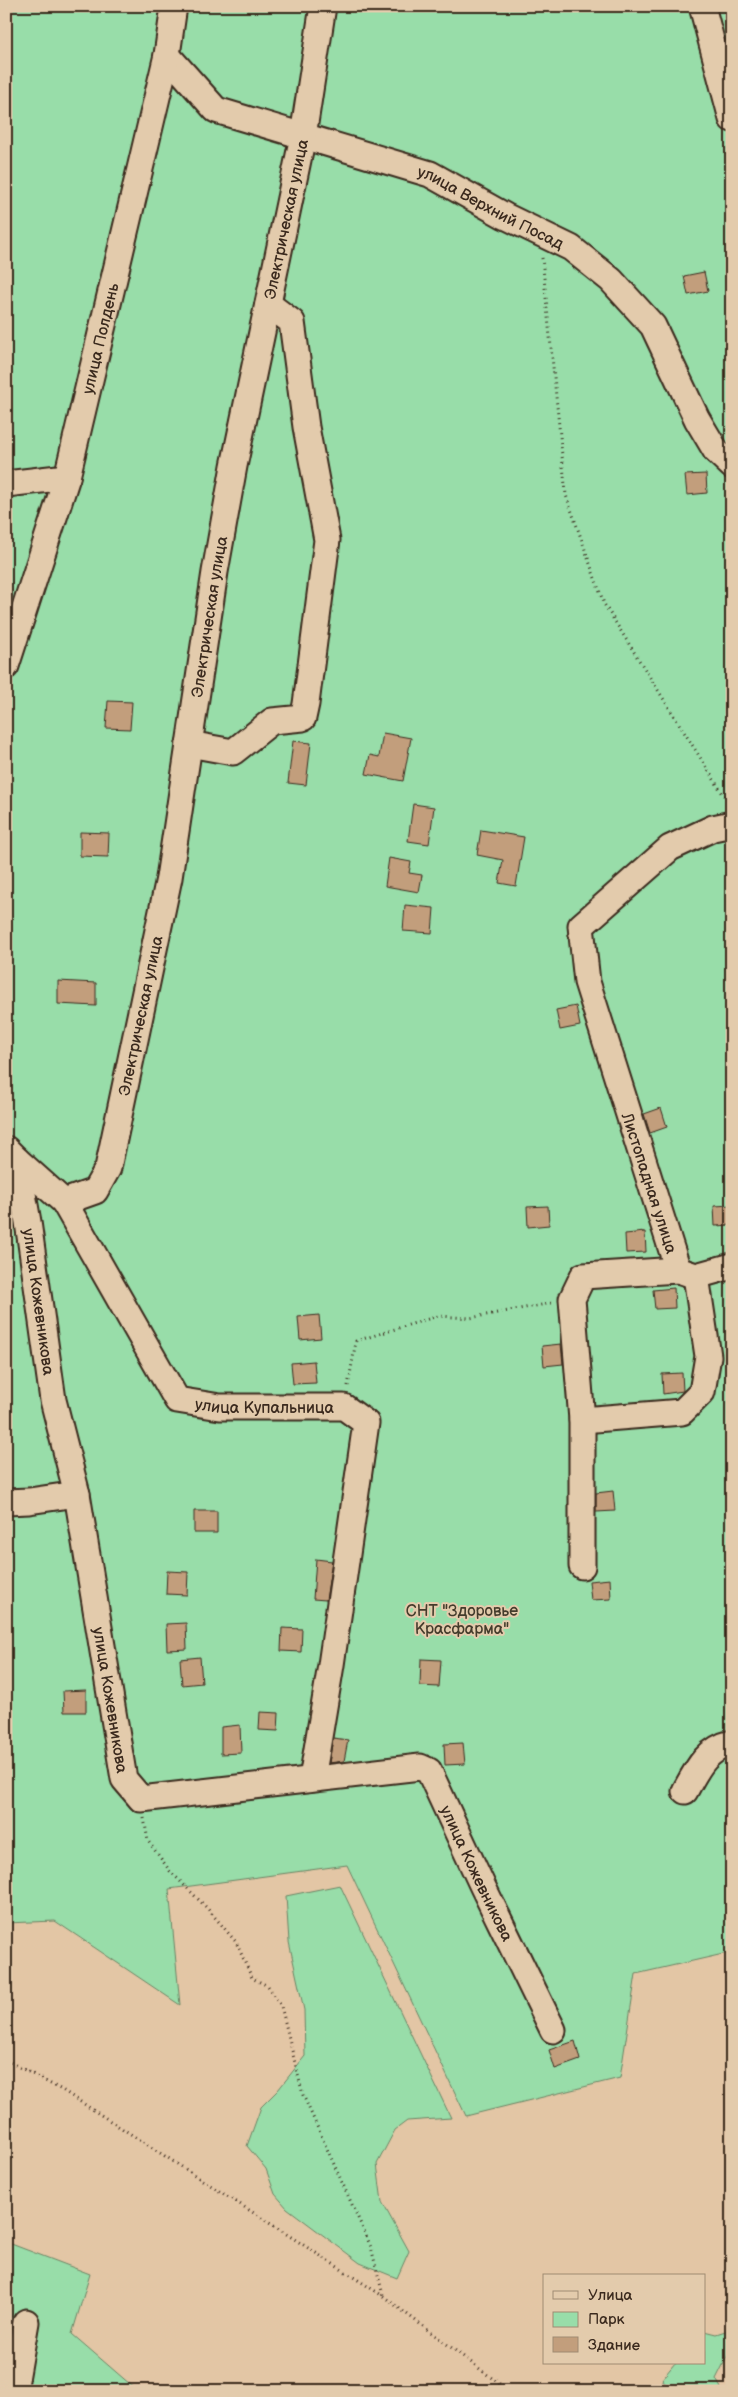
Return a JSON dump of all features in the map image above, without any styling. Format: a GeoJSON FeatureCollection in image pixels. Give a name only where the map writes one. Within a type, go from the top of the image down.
{"type":"FeatureCollection","features":[{"type":"Feature","properties":{"kind":"street","name":"улица Полдень"},"geometry":{"type":"LineString","coordinates":[[6,666],[66,477],[168,55],[174,6]]}},
{"type":"Feature","properties":{"kind":"street","name":"Электрическая улица"},"geometry":{"type":"LineString","coordinates":[[64,1202],[95,1191],[108,1168],[169,878],[215,572],[302,136],[323,6]]}},
{"type":"Feature","properties":{"kind":"street"},"geometry":{"type":"LineString","coordinates":[[702,6],[732,119]]}},
{"type":"Feature","properties":{"kind":"street","name":"улица Верхний Посад"},"geometry":{"type":"LineString","coordinates":[[168,55],[216,110],[430,174],[571,248],[611,280],[653,326],[697,418],[716,451],[732,466]]}},
{"type":"Feature","properties":{"kind":"street"},"geometry":{"type":"LineString","coordinates":[[189,744],[233,752],[272,721],[303,718],[306,704],[327,540],[306,427],[292,322],[268,304]]}},
{"type":"Feature","properties":{"kind":"street"},"geometry":{"type":"LineString","coordinates":[[6,484],[66,477]]}},
{"type":"Feature","properties":{"kind":"street","name":"Листопадная улица"},"geometry":{"type":"LineString","coordinates":[[582,1566],[582,1420],[572,1299],[582,1276],[687,1274],[587,982],[581,926],[670,848],[713,828],[732,824]]}},
{"type":"Feature","properties":{"kind":"street","name":"улица Купальница"},"geometry":{"type":"LineString","coordinates":[[12,1155],[64,1202],[177,1400],[220,1407],[344,1407],[366,1423],[331,1665],[312,1779]]}},
{"type":"Feature","properties":{"kind":"street","name":"улица Кожевникова"},"geometry":{"type":"LineString","coordinates":[[12,1155],[28,1222],[53,1400],[76,1494],[124,1779],[141,1799],[420,1767],[429,1771],[553,2030]]}},
{"type":"Feature","properties":{"kind":"street"},"geometry":{"type":"LineString","coordinates":[[582,1420],[682,1412],[702,1392],[708,1356],[687,1274],[732,1266]]}},
{"type":"Feature","properties":{"kind":"street"},"geometry":{"type":"LineString","coordinates":[[6,1502],[29,1501],[76,1494]]}},
{"type":"Feature","properties":{"kind":"street"},"geometry":{"type":"LineString","coordinates":[[685,1791],[702,1759],[722,1745],[732,1743]]}},
{"type":"Feature","properties":{"kind":"street"},"geometry":{"type":"LineString","coordinates":[[14,2391],[26,2322]]}},
{"type":"Feature","properties":{"kind":"path"},"geometry":{"type":"LineString","coordinates":[[540,233],[566,494],[604,604],[723,794],[732,803]]}},
{"type":"Feature","properties":{"kind":"path"},"geometry":{"type":"LineString","coordinates":[[344,1407],[356,1341],[438,1316],[470,1318],[572,1299]]}},
{"type":"Feature","properties":{"kind":"path"},"geometry":{"type":"LineString","coordinates":[[141,1799],[148,1841],[170,1871],[207,1908],[236,1942],[252,1978],[268,1986],[281,2006],[302,2095],[371,2247],[383,2296]]}},
{"type":"Feature","properties":{"kind":"path"},"geometry":{"type":"LineString","coordinates":[[6,2060],[62,2090],[383,2296],[509,2391]]}},
{"type":"Feature","properties":{"kind":"green space","name":"СНТ \"Здоровье Красфарма\""},"geometry":{"type":"Polygon","coordinates":[[[6,6],[732,6],[732,1952],[636,1974],[620,2078],[466,2116],[347,1865],[169,1889],[180,2005],[55,1921],[6,1923],[6,6]]]}},
{"type":"Feature","properties":{"kind":"green space"},"geometry":{"type":"Polygon","coordinates":[[[340,1885],[451,2118],[407,2121],[395,2130],[377,2164],[382,2202],[409,2251],[397,2278],[360,2263],[287,2208],[275,2194],[266,2169],[247,2146],[261,2107],[278,2090],[305,2056],[304,2010],[289,1942],[286,1896],[340,1885]]]}},
{"type":"Feature","properties":{"kind":"green space"},"geometry":{"type":"Polygon","coordinates":[[[6,2242],[90,2274],[72,2334],[138,2391],[6,2391],[6,2242]]]}},
{"type":"Feature","properties":{"kind":"green space"},"geometry":{"type":"Polygon","coordinates":[[[732,2329],[732,2347],[716,2379],[721,2388],[718,2391],[671,2391],[662,2379],[674,2364],[706,2364],[706,2332],[716,2334],[732,2329]]]}},
{"type":"Feature","properties":{"kind":"building"},"geometry":{"type":"Polygon","coordinates":[[[704,272],[708,291],[688,295],[684,276],[704,272]]]}},
{"type":"Feature","properties":{"kind":"building"},"geometry":{"type":"Polygon","coordinates":[[[706,474],[707,493],[687,495],[685,475],[706,474]]]}},
{"type":"Feature","properties":{"kind":"building"},"geometry":{"type":"Polygon","coordinates":[[[108,701],[132,702],[130,729],[106,728],[108,701]]]}},
{"type":"Feature","properties":{"kind":"building"},"geometry":{"type":"Polygon","coordinates":[[[383,733],[411,738],[403,781],[366,774],[370,755],[379,757],[383,733]]]}},
{"type":"Feature","properties":{"kind":"building"},"geometry":{"type":"Polygon","coordinates":[[[293,741],[311,743],[306,785],[288,783],[293,741]]]}},
{"type":"Feature","properties":{"kind":"building"},"geometry":{"type":"Polygon","coordinates":[[[413,804],[434,807],[429,844],[408,841],[413,804]]]}},
{"type":"Feature","properties":{"kind":"building"},"geometry":{"type":"Polygon","coordinates":[[[481,830],[524,837],[516,886],[499,883],[503,860],[477,855],[481,830]]]}},
{"type":"Feature","properties":{"kind":"building"},"geometry":{"type":"Polygon","coordinates":[[[80,832],[109,833],[108,857],[80,856],[80,832]]]}},
{"type":"Feature","properties":{"kind":"building"},"geometry":{"type":"Polygon","coordinates":[[[389,858],[411,862],[409,873],[422,875],[419,892],[385,886],[389,858]]]}},
{"type":"Feature","properties":{"kind":"building"},"geometry":{"type":"Polygon","coordinates":[[[405,905],[434,908],[432,933],[403,931],[405,905]]]}},
{"type":"Feature","properties":{"kind":"building"},"geometry":{"type":"Polygon","coordinates":[[[58,981],[96,983],[96,1006],[58,1004],[58,981]]]}},
{"type":"Feature","properties":{"kind":"building"},"geometry":{"type":"Polygon","coordinates":[[[576,1006],[580,1026],[560,1030],[556,1010],[576,1006]]]}},
{"type":"Feature","properties":{"kind":"building"},"geometry":{"type":"Polygon","coordinates":[[[661,1108],[667,1127],[650,1133],[644,1114],[661,1108]]]}},
{"type":"Feature","properties":{"kind":"building"},"geometry":{"type":"Polygon","coordinates":[[[732,1205],[732,1225],[715,1226],[714,1206],[732,1205]]]}},
{"type":"Feature","properties":{"kind":"building"},"geometry":{"type":"Polygon","coordinates":[[[548,1206],[549,1225],[528,1227],[527,1207],[548,1206]]]}},
{"type":"Feature","properties":{"kind":"building"},"geometry":{"type":"Polygon","coordinates":[[[645,1232],[646,1252],[626,1253],[625,1234],[645,1232]]]}},
{"type":"Feature","properties":{"kind":"building"},"geometry":{"type":"Polygon","coordinates":[[[674,1288],[675,1308],[655,1309],[653,1290],[674,1288]]]}},
{"type":"Feature","properties":{"kind":"building"},"geometry":{"type":"Polygon","coordinates":[[[319,1315],[321,1338],[300,1340],[298,1317],[319,1315]]]}},
{"type":"Feature","properties":{"kind":"building"},"geometry":{"type":"Polygon","coordinates":[[[561,1344],[563,1364],[544,1366],[542,1346],[561,1344]]]}},
{"type":"Feature","properties":{"kind":"building"},"geometry":{"type":"Polygon","coordinates":[[[314,1361],[316,1383],[293,1384],[291,1363],[314,1361]]]}},
{"type":"Feature","properties":{"kind":"building"},"geometry":{"type":"Polygon","coordinates":[[[682,1373],[683,1391],[663,1394],[662,1374],[682,1373]]]}},
{"type":"Feature","properties":{"kind":"building"},"geometry":{"type":"Polygon","coordinates":[[[613,1491],[615,1511],[596,1512],[596,1493],[613,1491]]]}},
{"type":"Feature","properties":{"kind":"building"},"geometry":{"type":"Polygon","coordinates":[[[194,1511],[217,1511],[217,1533],[194,1533],[194,1511]]]}},
{"type":"Feature","properties":{"kind":"building"},"geometry":{"type":"Polygon","coordinates":[[[316,1559],[332,1561],[326,1600],[313,1599],[316,1559]]]}},
{"type":"Feature","properties":{"kind":"building"},"geometry":{"type":"Polygon","coordinates":[[[167,1571],[188,1572],[187,1595],[166,1594],[167,1571]]]}},
{"type":"Feature","properties":{"kind":"building"},"geometry":{"type":"Polygon","coordinates":[[[610,1579],[611,1599],[591,1600],[589,1581],[610,1579]]]}},
{"type":"Feature","properties":{"kind":"building"},"geometry":{"type":"Polygon","coordinates":[[[186,1623],[187,1649],[167,1650],[166,1624],[186,1623]]]}},
{"type":"Feature","properties":{"kind":"building"},"geometry":{"type":"Polygon","coordinates":[[[282,1628],[302,1629],[301,1652],[281,1651],[282,1628]]]}},
{"type":"Feature","properties":{"kind":"building"},"geometry":{"type":"Polygon","coordinates":[[[200,1657],[202,1683],[182,1685],[180,1659],[200,1657]]]}},
{"type":"Feature","properties":{"kind":"building"},"geometry":{"type":"Polygon","coordinates":[[[421,1659],[441,1660],[439,1687],[420,1686],[421,1659]]]}},
{"type":"Feature","properties":{"kind":"building"},"geometry":{"type":"Polygon","coordinates":[[[86,1690],[86,1712],[64,1712],[63,1691],[86,1690]]]}},
{"type":"Feature","properties":{"kind":"building"},"geometry":{"type":"Polygon","coordinates":[[[260,1712],[279,1713],[278,1731],[259,1730],[260,1712]]]}},
{"type":"Feature","properties":{"kind":"building"},"geometry":{"type":"Polygon","coordinates":[[[240,1725],[241,1753],[221,1754],[221,1727],[240,1725]]]}},
{"type":"Feature","properties":{"kind":"building"},"geometry":{"type":"Polygon","coordinates":[[[333,1738],[348,1740],[344,1761],[329,1763],[333,1738]]]}},
{"type":"Feature","properties":{"kind":"building"},"geometry":{"type":"Polygon","coordinates":[[[463,1743],[465,1764],[445,1765],[444,1744],[463,1743]]]}},
{"type":"Feature","properties":{"kind":"building"},"geometry":{"type":"Polygon","coordinates":[[[575,2041],[580,2060],[555,2069],[549,2050],[575,2041]]]}}]}
